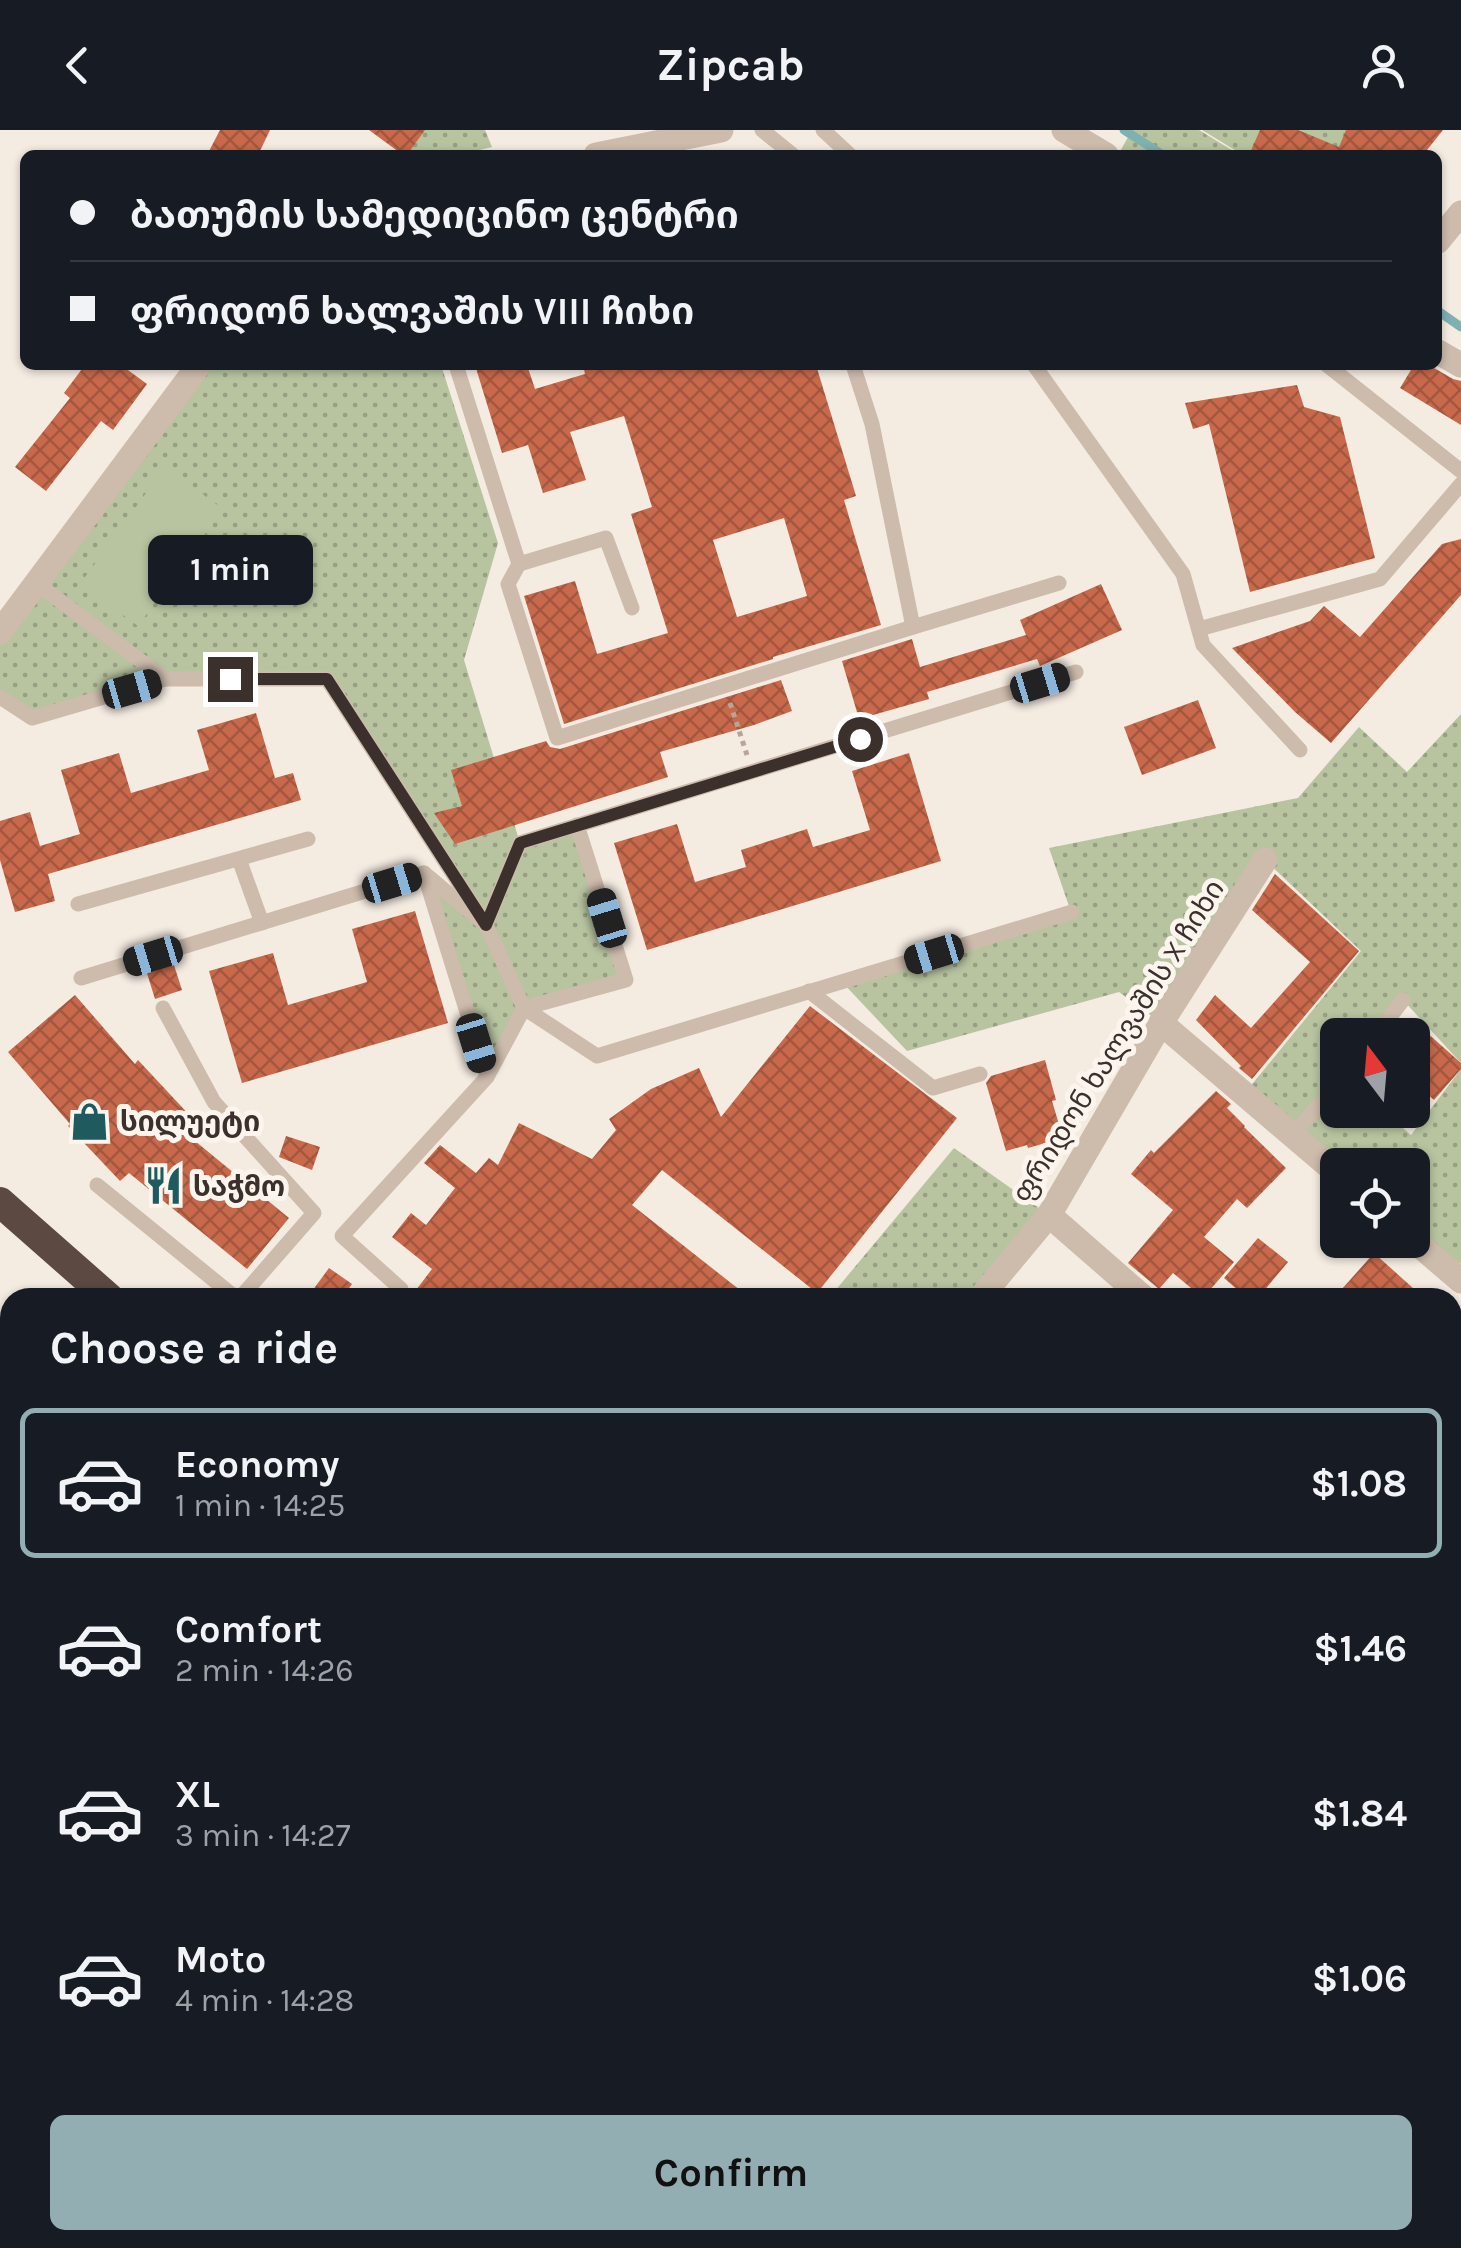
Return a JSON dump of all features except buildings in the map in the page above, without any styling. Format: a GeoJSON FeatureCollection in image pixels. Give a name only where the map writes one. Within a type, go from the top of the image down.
{"type":"FeatureCollection","features":[{"type":"Feature","properties":{"kind":"highway"},"geometry":{"type":"LineString","coordinates":[[0,1202],[97,1288]]}},
{"type":"Feature","properties":{"kind":"street"},"geometry":{"type":"LineString","coordinates":[[621,150],[721,130]]}},
{"type":"Feature","properties":{"kind":"street"},"geometry":{"type":"LineString","coordinates":[[1064,130],[1098,150]]}},
{"type":"Feature","properties":{"kind":"street"},"geometry":{"type":"LineString","coordinates":[[1442,236],[1461,213]]}},
{"type":"Feature","properties":{"kind":"street"},"geometry":{"type":"LineString","coordinates":[[0,632],[195,370]]}},
{"type":"Feature","properties":{"kind":"street","name":"ფრიდონ ხალვაშის X ჩიხი"},"geometry":{"type":"LineString","coordinates":[[988,1288],[1050,1214],[1161,1023],[1264,860]]}},
{"type":"Feature","properties":{"kind":"street"},"geometry":{"type":"LineString","coordinates":[[1161,1023],[1320,1159]]}},
{"type":"Feature","properties":{"kind":"street"},"geometry":{"type":"LineString","coordinates":[[1050,1214],[1133,1288]]}},
{"type":"Feature","properties":{"kind":"street"},"geometry":{"type":"LineString","coordinates":[[1430,1254],[1461,1281]]}},
{"type":"Feature","properties":{"kind":"lane"},"geometry":{"type":"LineString","coordinates":[[762,130],[788,150]]}},
{"type":"Feature","properties":{"kind":"lane"},"geometry":{"type":"LineString","coordinates":[[823,130],[845,150]]}},
{"type":"Feature","properties":{"kind":"lane"},"geometry":{"type":"LineString","coordinates":[[458,370],[520,564]]}},
{"type":"Feature","properties":{"kind":"lane"},"geometry":{"type":"LineString","coordinates":[[856,370],[872,424],[913,627]]}},
{"type":"Feature","properties":{"kind":"lane"},"geometry":{"type":"LineString","coordinates":[[1038,370],[1183,574],[1204,646],[1300,750]]}},
{"type":"Feature","properties":{"kind":"lane"},"geometry":{"type":"LineString","coordinates":[[1332,370],[1461,471]]}},
{"type":"Feature","properties":{"kind":"lane"},"geometry":{"type":"LineString","coordinates":[[1198,628],[1380,578],[1461,484]]}},
{"type":"Feature","properties":{"kind":"lane"},"geometry":{"type":"LineString","coordinates":[[632,608],[606,538],[520,564],[508,584],[557,738],[1058,583]]}},
{"type":"Feature","properties":{"kind":"lane"},"geometry":{"type":"LineString","coordinates":[[36,583],[165,679]]}},
{"type":"Feature","properties":{"kind":"lane"},"geometry":{"type":"LineString","coordinates":[[486,925],[520,843],[1076,672]]}},
{"type":"Feature","properties":{"kind":"lane"},"geometry":{"type":"LineString","coordinates":[[0,697],[32,718],[165,679],[327,679],[486,925],[524,1008],[597,1056],[1072,912]]}},
{"type":"Feature","properties":{"kind":"lane"},"geometry":{"type":"LineString","coordinates":[[399,1288],[342,1236],[487,1077],[524,1008],[626,980],[577,826]]}},
{"type":"Feature","properties":{"kind":"lane"},"geometry":{"type":"LineString","coordinates":[[78,904],[308,839]]}},
{"type":"Feature","properties":{"kind":"lane"},"geometry":{"type":"LineString","coordinates":[[240,859],[262,922]]}},
{"type":"Feature","properties":{"kind":"lane"},"geometry":{"type":"LineString","coordinates":[[424,873],[486,925]]}},
{"type":"Feature","properties":{"kind":"lane"},"geometry":{"type":"LineString","coordinates":[[81,978],[424,873]]}},
{"type":"Feature","properties":{"kind":"lane"},"geometry":{"type":"LineString","coordinates":[[424,873],[487,1077]]}},
{"type":"Feature","properties":{"kind":"lane"},"geometry":{"type":"LineString","coordinates":[[810,991],[933,1088],[980,1074]]}},
{"type":"Feature","properties":{"kind":"lane"},"geometry":{"type":"LineString","coordinates":[[1389,1018],[1403,1000]]}},
{"type":"Feature","properties":{"kind":"lane"},"geometry":{"type":"LineString","coordinates":[[163,1008],[214,1102],[314,1213],[247,1288]]}},
{"type":"Feature","properties":{"kind":"lane"},"geometry":{"type":"LineString","coordinates":[[1292,1135],[1320,1104]]}},
{"type":"Feature","properties":{"kind":"lane"},"geometry":{"type":"LineString","coordinates":[[97,1185],[226,1288]]}},
{"type":"Feature","properties":{"kind":"path"},"geometry":{"type":"LineString","coordinates":[[724,686],[752,772]]}},
{"type":"Feature","properties":{"kind":"green space"},"geometry":{"type":"Polygon","coordinates":[[[402,130],[485,130],[492,147],[480,150],[408,150],[402,130]]]}},
{"type":"Feature","properties":{"kind":"green space"},"geometry":{"type":"Polygon","coordinates":[[[1132,130],[1199,130],[1232,150],[1121,150],[1132,130]]]}},
{"type":"Feature","properties":{"kind":"green space"},"geometry":{"type":"Polygon","coordinates":[[[1202,130],[1363,130],[1352,150],[1235,150],[1202,130]]]}},
{"type":"Feature","properties":{"kind":"green space"},"geometry":{"type":"Polygon","coordinates":[[[195,370],[443,370],[498,543],[464,660],[520,843],[577,825],[626,980],[524,1008],[487,1077],[424,873],[482,922],[327,679],[165,679],[32,718],[0,697],[0,632],[195,370]]]}},
{"type":"Feature","properties":{"kind":"green space"},"geometry":{"type":"Polygon","coordinates":[[[165,467],[223,509],[138,626],[80,584],[165,467]]]}},
{"type":"Feature","properties":{"kind":"green space"},"geometry":{"type":"Polygon","coordinates":[[[1461,714],[1461,1063],[1430,1029],[1430,1018],[1420,1018],[1403,1000],[1389,1018],[1320,1018],[1320,1128],[1403,1128],[1411,1135],[1416,1128],[1430,1128],[1430,1110],[1461,1069],[1461,1263],[1452,1274],[1430,1254],[1430,1148],[1320,1148],[1320,1151],[1244,1094],[1361,951],[1265,860],[1161,1023],[1119,992],[907,1051],[842,982],[1071,912],[1049,848],[1298,798],[1359,727],[1407,772],[1461,714]]]}},
{"type":"Feature","properties":{"kind":"green space"},"geometry":{"type":"Polygon","coordinates":[[[954,1148],[1049,1215],[988,1288],[837,1288],[954,1148]]]}},
{"type":"Feature","properties":{"kind":"waterway"},"geometry":{"type":"LineString","coordinates":[[1124,130],[1155,150]]}},
{"type":"Feature","properties":{"kind":"waterway"},"geometry":{"type":"LineString","coordinates":[[1442,314],[1461,327]]}},
{"type":"Feature","properties":{"kind":"place","name":"სილუეტი"},"geometry":{"type":"Point","coordinates":[90,1121]}},
{"type":"Feature","properties":{"kind":"place","name":"საჭმო"},"geometry":{"type":"Point","coordinates":[163,1186]}},
{"type":"Feature","properties":{"kind":"route"},"geometry":{"type":"LineString","coordinates":[[230,679],[327,679],[486,925],[520,843],[860,739]]}}]}
